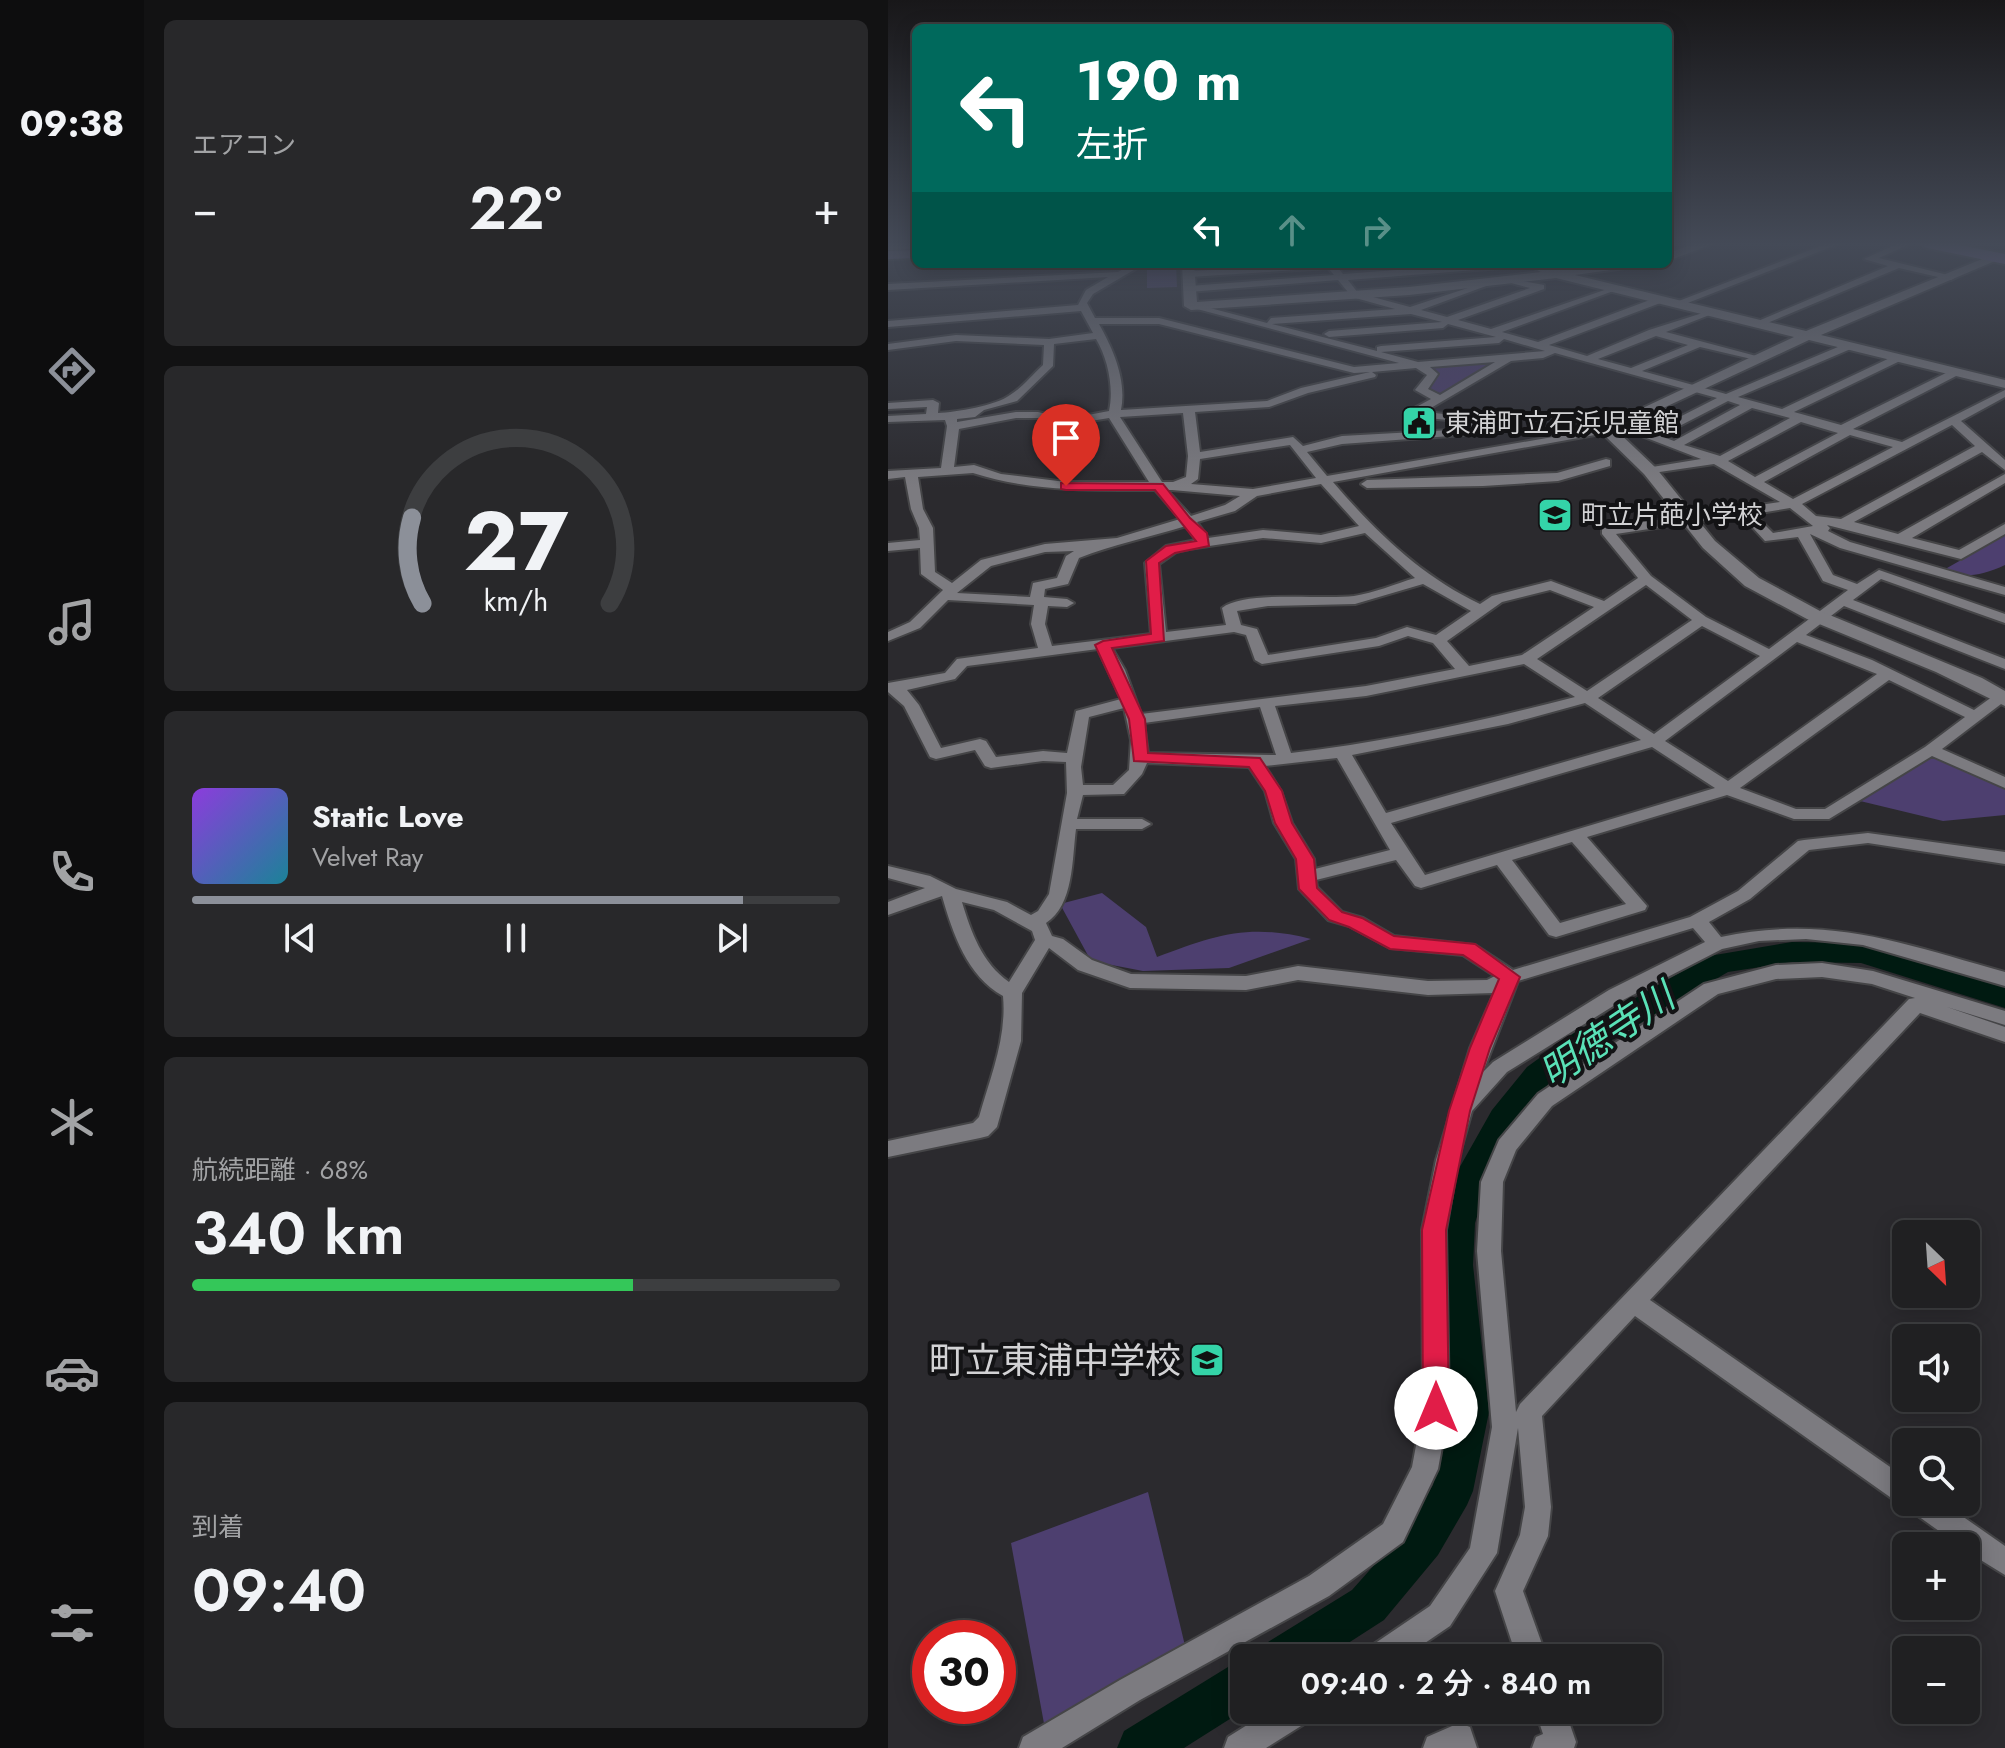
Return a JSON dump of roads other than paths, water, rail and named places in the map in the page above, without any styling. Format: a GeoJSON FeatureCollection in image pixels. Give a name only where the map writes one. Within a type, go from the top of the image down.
{"type":"FeatureCollection","features":[{"type":"Feature","properties":{"kind":"street"},"geometry":{"type":"LineString","coordinates":[[1093,325],[1109,352],[1118,398],[1114,414],[1165,486],[1185,521],[1201,533],[1204,543]]}},
{"type":"Feature","properties":{"kind":"street"},"geometry":{"type":"LineString","coordinates":[[1173,325],[1354,370],[1543,355],[1554,350]]}},
{"type":"Feature","properties":{"kind":"street"},"geometry":{"type":"LineString","coordinates":[[1267,325],[1413,363],[1433,374],[1421,390],[1440,399]]}},
{"type":"Feature","properties":{"kind":"street"},"geometry":{"type":"LineString","coordinates":[[1309,336],[1426,325]]}},
{"type":"Feature","properties":{"kind":"street"},"geometry":{"type":"LineString","coordinates":[[1461,325],[1689,390],[1903,446]]}},
{"type":"Feature","properties":{"kind":"street"},"geometry":{"type":"LineString","coordinates":[[1490,333],[1513,325]]}},
{"type":"Feature","properties":{"kind":"street"},"geometry":{"type":"LineString","coordinates":[[1538,346],[1594,325]]}},
{"type":"Feature","properties":{"kind":"street"},"geometry":{"type":"LineString","coordinates":[[1588,359],[1673,325]]}},
{"type":"Feature","properties":{"kind":"street"},"geometry":{"type":"LineString","coordinates":[[1758,325],[2005,384]]}},
{"type":"Feature","properties":{"kind":"street"},"geometry":{"type":"LineString","coordinates":[[888,475],[974,469],[999,477],[1066,486],[1165,486],[1253,493],[1325,482],[1613,427],[1835,325]]}},
{"type":"Feature","properties":{"kind":"street"},"geometry":{"type":"LineString","coordinates":[[1653,332],[1756,359]]}},
{"type":"Feature","properties":{"kind":"street"},"geometry":{"type":"LineString","coordinates":[[888,347],[956,338],[1049,342],[1100,335]]}},
{"type":"Feature","properties":{"kind":"street"},"geometry":{"type":"LineString","coordinates":[[1368,350],[1514,339]]}},
{"type":"Feature","properties":{"kind":"street"},"geometry":{"type":"LineString","coordinates":[[952,422],[980,408],[1013,399],[1048,366],[1049,342]]}},
{"type":"Feature","properties":{"kind":"street"},"geometry":{"type":"LineString","coordinates":[[1630,372],[1699,344]]}},
{"type":"Feature","properties":{"kind":"street"},"geometry":{"type":"LineString","coordinates":[[1649,437],[1726,398],[1849,346]]}},
{"type":"Feature","properties":{"kind":"street"},"geometry":{"type":"LineString","coordinates":[[1299,450],[1342,440],[1473,432],[1476,426],[1461,418],[1411,414],[1510,358]]}},
{"type":"Feature","properties":{"kind":"street"},"geometry":{"type":"LineString","coordinates":[[1783,413],[1898,358]]}},
{"type":"Feature","properties":{"kind":"street"},"geometry":{"type":"LineString","coordinates":[[888,419],[932,417],[952,422],[1038,415],[1067,422],[1114,414],[1269,404],[1305,390],[1413,363]]}},
{"type":"Feature","properties":{"kind":"street"},"geometry":{"type":"LineString","coordinates":[[1841,430],[1956,372]]}},
{"type":"Feature","properties":{"kind":"street"},"geometry":{"type":"LineString","coordinates":[[1770,655],[1701,620],[1646,579],[1607,531],[1793,504],[2005,393]]}},
{"type":"Feature","properties":{"kind":"street"},"geometry":{"type":"LineString","coordinates":[[888,406],[933,403],[932,417]]}},
{"type":"Feature","properties":{"kind":"street"},"geometry":{"type":"LineString","coordinates":[[1673,446],[1750,404]]}},
{"type":"Feature","properties":{"kind":"street"},"geometry":{"type":"LineString","coordinates":[[1165,486],[1192,479],[1194,456],[1189,411]]}},
{"type":"Feature","properties":{"kind":"street"},"geometry":{"type":"LineString","coordinates":[[1650,471],[1715,461],[1799,418]]}},
{"type":"Feature","properties":{"kind":"street"},"geometry":{"type":"LineString","coordinates":[[1953,420],[2005,466]]}},
{"type":"Feature","properties":{"kind":"street"},"geometry":{"type":"LineString","coordinates":[[947,470],[952,422]]}},
{"type":"Feature","properties":{"kind":"street"},"geometry":{"type":"LineString","coordinates":[[1613,427],[1715,461],[1793,504],[1811,528],[1828,578],[1859,589]]}},
{"type":"Feature","properties":{"kind":"street"},"geometry":{"type":"LineString","coordinates":[[1527,659],[1728,789],[1794,814],[1829,814],[1931,750],[2003,698],[1957,673],[1776,597],[1739,574],[1706,545],[1613,427]]}},
{"type":"Feature","properties":{"kind":"street"},"geometry":{"type":"LineString","coordinates":[[1755,482],[1845,434],[1841,430]]}},
{"type":"Feature","properties":{"kind":"street"},"geometry":{"type":"LineString","coordinates":[[1194,456],[1293,441],[1325,482],[1368,528],[1425,579],[1481,610]]}},
{"type":"Feature","properties":{"kind":"street"},"geometry":{"type":"LineString","coordinates":[[1744,511],[1770,538],[1842,524],[1984,446]]}},
{"type":"Feature","properties":{"kind":"street"},"geometry":{"type":"LineString","coordinates":[[1325,482],[1349,485],[1558,477],[1606,463]]}},
{"type":"Feature","properties":{"kind":"street"},"geometry":{"type":"LineString","coordinates":[[911,474],[917,509],[926,528],[928,574],[948,592],[1067,603]]}},
{"type":"Feature","properties":{"kind":"street"},"geometry":{"type":"LineString","coordinates":[[1898,540],[2005,478]]}},
{"type":"Feature","properties":{"kind":"street"},"geometry":{"type":"LineString","coordinates":[[1046,651],[1038,624],[1038,586],[1063,581],[1073,556],[1095,546],[1230,508],[1253,493]]}},
{"type":"Feature","properties":{"kind":"street"},"geometry":{"type":"LineString","coordinates":[[1842,524],[1961,555],[2005,528]]}},
{"type":"Feature","properties":{"kind":"street"},"geometry":{"type":"LineString","coordinates":[[1159,638],[1152,561],[1171,549],[1263,534],[1321,539],[1368,528]]}},
{"type":"Feature","properties":{"kind":"street"},"geometry":{"type":"LineString","coordinates":[[1811,528],[1845,545],[2005,591]]}},
{"type":"Feature","properties":{"kind":"street"},"geometry":{"type":"LineString","coordinates":[[888,547],[925,544]]}},
{"type":"Feature","properties":{"kind":"street"},"geometry":{"type":"LineString","coordinates":[[888,637],[915,625],[948,592],[986,563],[1045,548],[1095,546]]}},
{"type":"Feature","properties":{"kind":"street"},"geometry":{"type":"LineString","coordinates":[[1381,820],[1654,741],[1879,574],[2005,619]]}},
{"type":"Feature","properties":{"kind":"street"},"geometry":{"type":"LineString","coordinates":[[1234,628],[1229,608],[1268,602],[1384,599],[1425,579]]}},
{"type":"Feature","properties":{"kind":"street"},"geometry":{"type":"LineString","coordinates":[[1137,719],[1366,691],[1527,659],[1646,579]]}},
{"type":"Feature","properties":{"kind":"street"},"geometry":{"type":"LineString","coordinates":[[1438,640],[1497,599],[1551,585],[1604,606]]}},
{"type":"Feature","properties":{"kind":"street"},"geometry":{"type":"LineString","coordinates":[[1843,601],[2005,664]]}},
{"type":"Feature","properties":{"kind":"street"},"geometry":{"type":"LineString","coordinates":[[1140,758],[1254,762],[1285,759],[1342,752],[1508,719],[1587,698],[1701,620]]}},
{"type":"Feature","properties":{"kind":"street"},"geometry":{"type":"LineString","coordinates":[[892,688],[950,676],[962,662],[1234,628],[1252,632],[1262,660],[1379,642],[1407,631],[1438,640],[1466,672]]}},
{"type":"Feature","properties":{"kind":"street"},"geometry":{"type":"LineString","coordinates":[[1795,636],[1888,673],[1975,716]]}},
{"type":"Feature","properties":{"kind":"street"},"geometry":{"type":"LineString","coordinates":[[1075,790],[1118,790],[1137,771],[1140,758],[1137,719],[1103,645]]}},
{"type":"Feature","properties":{"kind":"street"},"geometry":{"type":"LineString","coordinates":[[1342,752],[1400,853],[1421,882],[1728,789],[1888,673]]}},
{"type":"Feature","properties":{"kind":"street"},"geometry":{"type":"LineString","coordinates":[[892,688],[907,698],[936,754],[980,744],[991,763],[1043,756],[1075,758]]}},
{"type":"Feature","properties":{"kind":"street"},"geometry":{"type":"LineString","coordinates":[[888,1149],[980,1130],[989,1121],[1012,1032],[1015,1008],[1012,993],[1045,915],[1058,894],[1075,790],[1075,758],[1082,714],[1129,702]]}},
{"type":"Feature","properties":{"kind":"street"},"geometry":{"type":"LineString","coordinates":[[1266,702],[1285,759]]}},
{"type":"Feature","properties":{"kind":"street"},"geometry":{"type":"LineString","coordinates":[[1931,750],[2005,783]]}},
{"type":"Feature","properties":{"kind":"street"},"geometry":{"type":"LineString","coordinates":[[1254,762],[1273,791],[1283,823],[1305,859],[1308,889],[1335,916],[1356,922],[1390,942],[1468,949],[1510,977]]}},
{"type":"Feature","properties":{"kind":"street"},"geometry":{"type":"LineString","coordinates":[[1068,824],[1142,824]]}},
{"type":"Feature","properties":{"kind":"street"},"geometry":{"type":"LineString","coordinates":[[1502,859],[1556,931],[1638,906],[1577,837]]}},
{"type":"Feature","properties":{"kind":"street"},"geometry":{"type":"LineString","coordinates":[[888,872],[924,880],[945,890],[1000,906],[1085,965],[1130,981],[1246,983],[1298,973],[1428,988],[1490,987],[1510,977],[1697,921],[1744,895],[1804,845],[1868,838],[2005,858]]}},
{"type":"Feature","properties":{"kind":"street"},"geometry":{"type":"LineString","coordinates":[[1309,876],[1400,853]]}},
{"type":"Feature","properties":{"kind":"street"},"geometry":{"type":"LineString","coordinates":[[888,909],[945,890]]}},
{"type":"Feature","properties":{"kind":"street"},"geometry":{"type":"LineString","coordinates":[[945,890],[957,920],[985,971],[997,986],[1012,993]]}},
{"type":"Feature","properties":{"kind":"street"},"geometry":{"type":"LineString","coordinates":[[1697,921],[1717,944]]}},
{"type":"Feature","properties":{"kind":"street"},"geometry":{"type":"LineString","coordinates":[[1460,1111],[1500,1067],[1616,995],[1717,944],[1759,935],[1806,933],[1863,939],[2005,979]]}},
{"type":"Feature","properties":{"kind":"street"},"geometry":{"type":"LineString","coordinates":[[1399,1644],[1440,1616],[1483,1553],[1505,1427],[1489,1251],[1492,1182],[1507,1146],[1545,1100],[1711,989],[1776,972],[1822,970],[1873,978],[2005,1018]]}},
{"type":"Feature","properties":{"kind":"street"},"geometry":{"type":"LineString","coordinates":[[1034,1748],[1130,1690],[1319,1586],[1393,1533],[1425,1469],[1436,1408],[1434,1230],[1460,1111],[1480,1048],[1510,977]]}},
{"type":"Feature","properties":{"kind":"street"},"geometry":{"type":"LineString","coordinates":[[1527,1644],[1509,1591],[1534,1536],[1538,1507],[1529,1412],[1916,1004],[2005,1035]]}},
{"type":"Feature","properties":{"kind":"street"},"geometry":{"type":"LineString","coordinates":[[1634,1302],[1892,1483]]}},
{"type":"Feature","properties":{"kind":"street"},"geometry":{"type":"LineString","coordinates":[[1940,1516],[2005,1562]]}},
{"type":"Feature","properties":{"kind":"street"},"geometry":{"type":"LineString","coordinates":[[1239,1748],[1276,1724]]}},
{"type":"Feature","properties":{"kind":"street"},"geometry":{"type":"LineString","coordinates":[[1547,1748],[1561,1742],[1555,1724]]}},
{"type":"Feature","properties":{"kind":"street"},"geometry":{"type":"LineString","coordinates":[[1438,1748],[1459,1738],[1462,1748]]}},
{"type":"Feature","properties":{"kind":"waterway","name":"明徳寺川"},"geometry":{"type":"LineString","coordinates":[[1306,1644],[1368,1605],[1423,1541],[1452,1491],[1469,1412],[1455,1265],[1457,1223],[1474,1172],[1504,1119],[1538,1075],[1585,1041],[1720,963],[1792,952],[1862,953],[2005,997]]}},
{"type":"Feature","properties":{"kind":"waterway","name":"明徳寺川"},"geometry":{"type":"LineString","coordinates":[[1141,1748],[1230,1692]]}},
{"type":"Feature","properties":{"kind":"place","name":"東浦町立石浜児童館"},"geometry":{"type":"Point","coordinates":[1419,423]}},
{"type":"Feature","properties":{"kind":"place","name":"町立片葩小学校"},"geometry":{"type":"Point","coordinates":[1555,515]}},
{"type":"Feature","properties":{"kind":"place","name":"町立東浦中学校"},"geometry":{"type":"Point","coordinates":[1207,1360]}}]}
